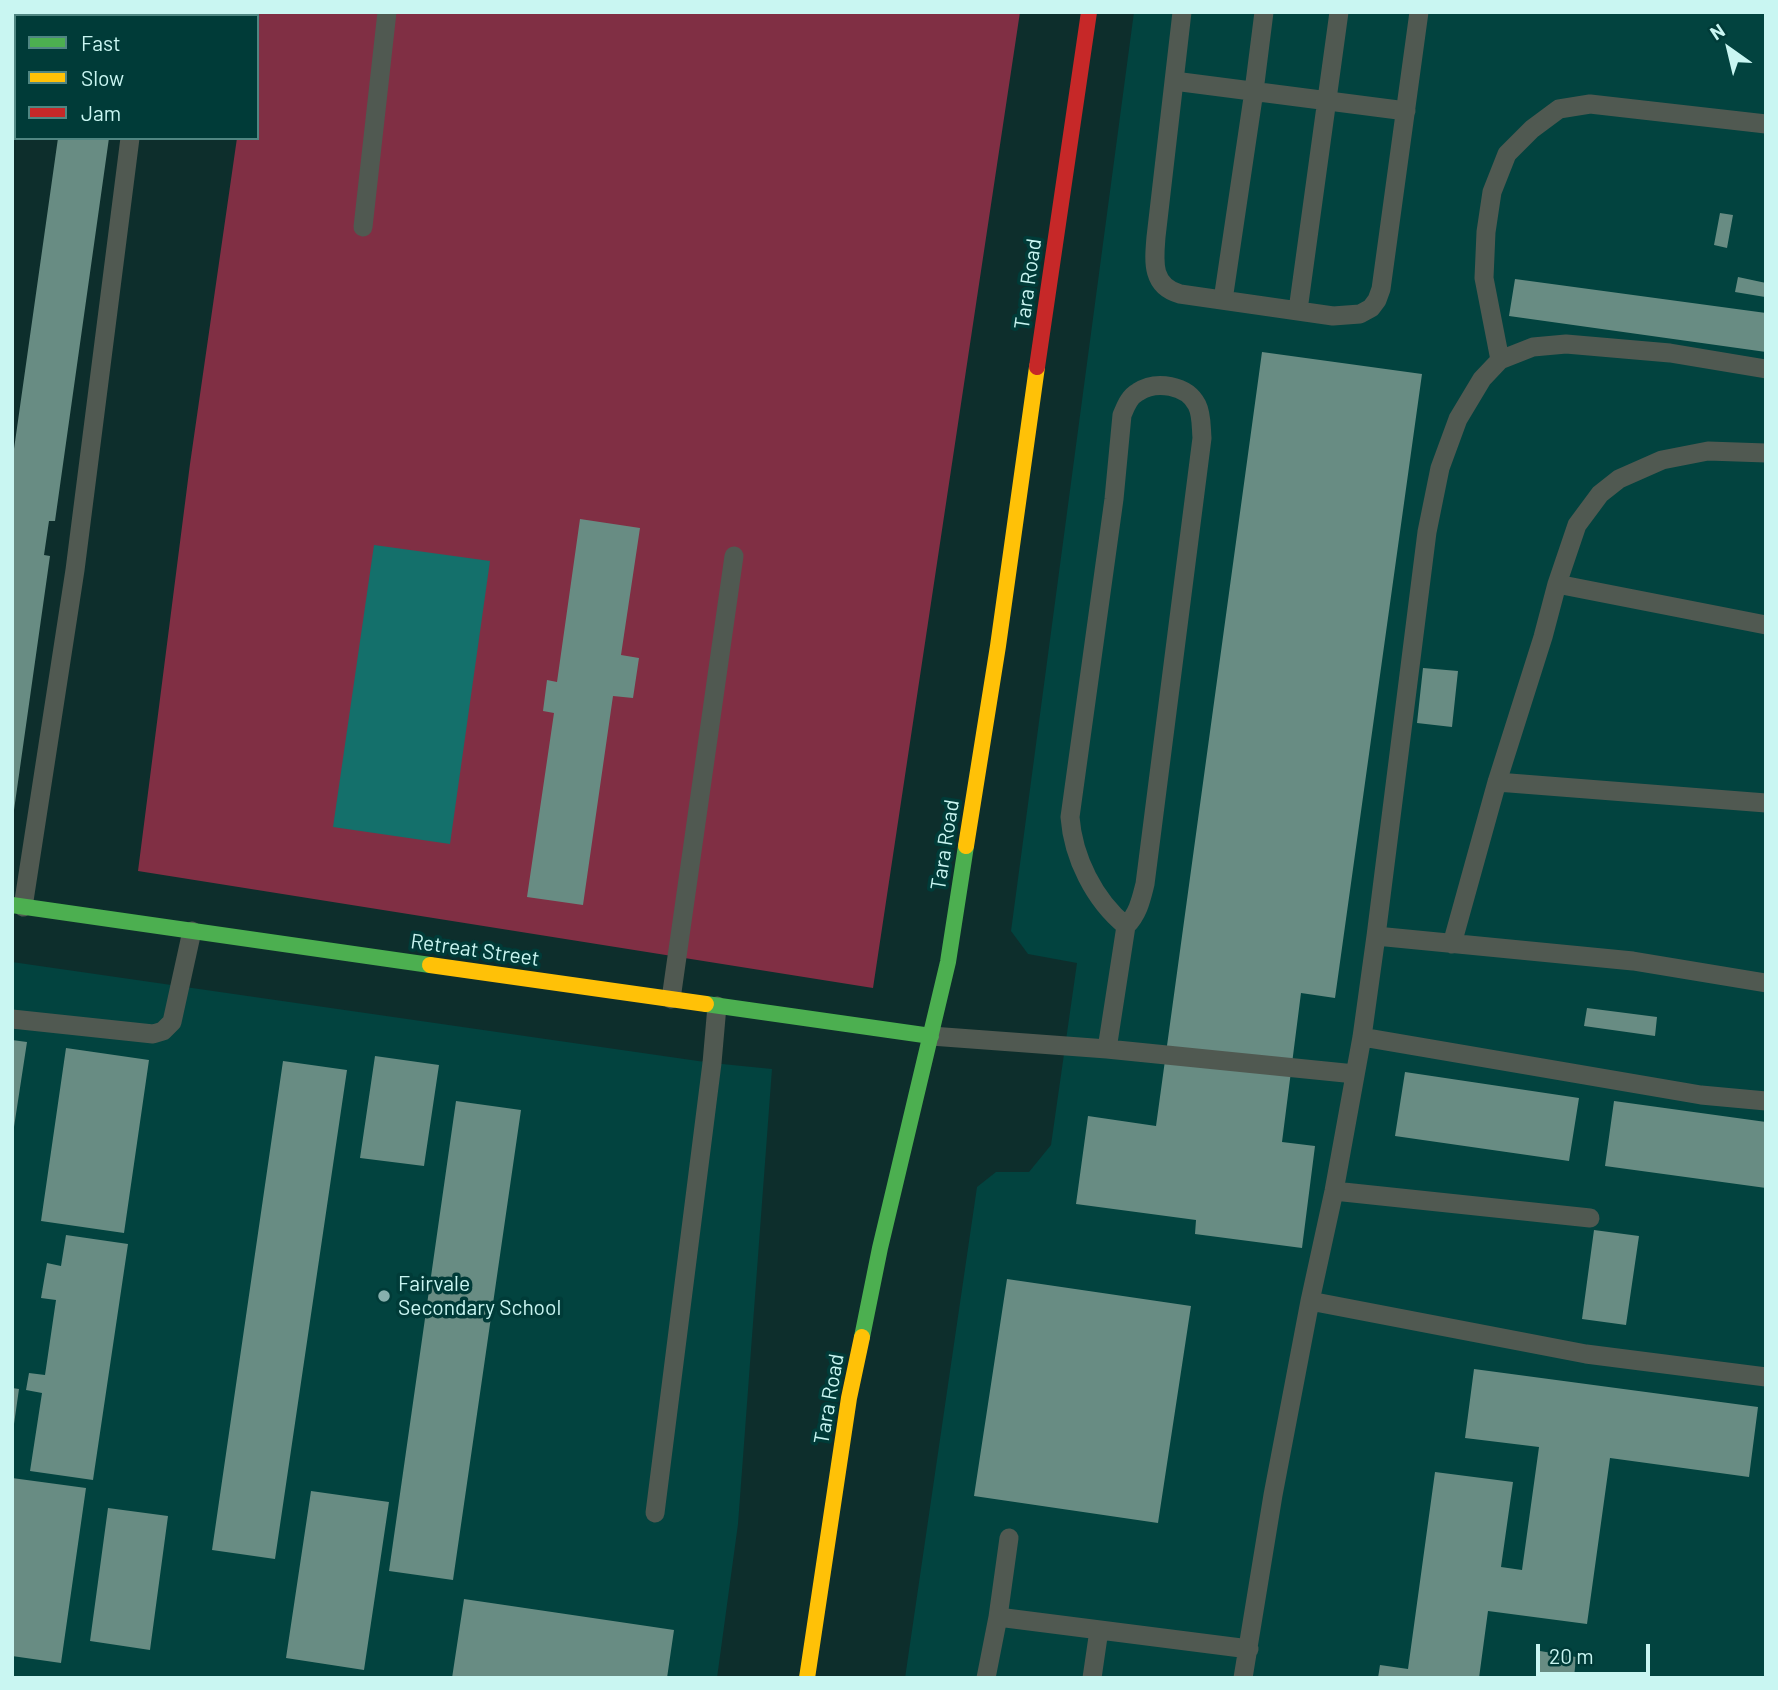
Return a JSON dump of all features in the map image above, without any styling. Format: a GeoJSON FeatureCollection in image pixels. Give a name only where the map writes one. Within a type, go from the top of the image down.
{"type":"FeatureCollection","features":[{"type":"Feature","properties":{"kind":"street","name":"Tara Road"},"geometry":{"type":"LineString","coordinates":[[807,1678],[849,1398],[880,1248],[948,962],[999,646],[1032,398],[1089,12]]}},
{"type":"Feature","properties":{"kind":"street","name":"Retreat Street"},"geometry":{"type":"LineString","coordinates":[[18,906],[931,1035]]}},
{"type":"Feature","properties":{"kind":"lane"},"geometry":{"type":"LineString","coordinates":[[363,227],[387,12]]}},
{"type":"Feature","properties":{"kind":"lane"},"geometry":{"type":"LineString","coordinates":[[1182,12],[1156,237],[1156,271],[1161,282],[1170,291],[1333,316],[1360,314],[1371,308],[1381,289],[1419,12]]}},
{"type":"Feature","properties":{"kind":"lane"},"geometry":{"type":"LineString","coordinates":[[1223,300],[1264,12]]}},
{"type":"Feature","properties":{"kind":"lane"},"geometry":{"type":"LineString","coordinates":[[1298,310],[1339,12]]}},
{"type":"Feature","properties":{"kind":"lane"},"geometry":{"type":"LineString","coordinates":[[1174,81],[1406,111]]}},
{"type":"Feature","properties":{"kind":"lane"},"geometry":{"type":"LineString","coordinates":[[1500,360],[1484,278],[1486,232],[1492,192],[1507,154],[1532,129],[1559,109],[1590,104],[1766,124]]}},
{"type":"Feature","properties":{"kind":"lane"},"geometry":{"type":"LineString","coordinates":[[18,906],[75,570],[130,140]]}},
{"type":"Feature","properties":{"kind":"lane"},"geometry":{"type":"LineString","coordinates":[[1243,1678],[1273,1495],[1362,1037],[1427,532],[1440,468],[1458,419],[1482,379],[1500,360],[1533,347],[1566,344],[1670,353],[1766,369]]}},
{"type":"Feature","properties":{"kind":"lane"},"geometry":{"type":"LineString","coordinates":[[1107,1049],[1126,926],[1133,919],[1140,904],[1145,884],[1202,438],[1197,405],[1189,394],[1167,386],[1136,392],[1127,402],[1122,415],[1114,499],[1070,817],[1072,836],[1084,870],[1104,902],[1126,926]]}},
{"type":"Feature","properties":{"kind":"lane"},"geometry":{"type":"LineString","coordinates":[[1452,944],[1497,782],[1577,525],[1600,494],[1619,479],[1662,460],[1708,452],[1766,453]]}},
{"type":"Feature","properties":{"kind":"lane"},"geometry":{"type":"LineString","coordinates":[[671,999],[734,556]]}},
{"type":"Feature","properties":{"kind":"lane"},"geometry":{"type":"LineString","coordinates":[[1557,584],[1766,625]]}},
{"type":"Feature","properties":{"kind":"lane"},"geometry":{"type":"LineString","coordinates":[[1497,782],[1766,803]]}},
{"type":"Feature","properties":{"kind":"lane"},"geometry":{"type":"LineString","coordinates":[[12,1020],[153,1034],[163,1031],[172,1022],[192,931]]}},
{"type":"Feature","properties":{"kind":"lane"},"geometry":{"type":"LineString","coordinates":[[1376,936],[1633,961],[1766,983]]}},
{"type":"Feature","properties":{"kind":"lane"},"geometry":{"type":"LineString","coordinates":[[655,1514],[717,1006]]}},
{"type":"Feature","properties":{"kind":"lane"},"geometry":{"type":"LineString","coordinates":[[931,1035],[1107,1049],[1354,1074]]}},
{"type":"Feature","properties":{"kind":"lane"},"geometry":{"type":"LineString","coordinates":[[1362,1037],[1701,1095],[1766,1101]]}},
{"type":"Feature","properties":{"kind":"lane"},"geometry":{"type":"LineString","coordinates":[[1334,1191],[1590,1218]]}},
{"type":"Feature","properties":{"kind":"lane"},"geometry":{"type":"LineString","coordinates":[[1310,1301],[1586,1353],[1766,1377]]}},
{"type":"Feature","properties":{"kind":"lane"},"geometry":{"type":"LineString","coordinates":[[986,1678],[1009,1538]]}},
{"type":"Feature","properties":{"kind":"lane"},"geometry":{"type":"LineString","coordinates":[[998,1617],[1248,1649]]}},
{"type":"Feature","properties":{"kind":"lane"},"geometry":{"type":"LineString","coordinates":[[1091,1678],[1099,1630]]}},
{"type":"Feature","properties":{"kind":"shaded area"},"geometry":{"type":"Polygon","coordinates":[[[1020,12],[873,988],[138,871],[190,464],[237,140],[259,140],[259,14],[254,14],[1020,12]]]}},
{"type":"Feature","properties":{"kind":"shaded area"},"geometry":{"type":"Polygon","coordinates":[[[1134,12],[1766,12],[1766,1678],[905,1678],[977,1187],[996,1172],[1029,1172],[1051,1145],[1077,963],[1028,954],[1011,931],[1134,12]]]}},
{"type":"Feature","properties":{"kind":"shaded area"},"geometry":{"type":"Polygon","coordinates":[[[374,545],[490,561],[450,844],[333,827],[374,545]]]}},
{"type":"Feature","properties":{"kind":"shaded area","name":"Fairvale Secondary School"},"geometry":{"type":"Polygon","coordinates":[[[12,962],[712,1063],[772,1069],[738,1524],[717,1678],[12,1678],[12,962]]]}},
{"type":"Feature","properties":{"kind":"building"},"geometry":{"type":"Polygon","coordinates":[[[75,12],[127,12],[126,14],[75,12]]]}},
{"type":"Feature","properties":{"kind":"building"},"geometry":{"type":"Polygon","coordinates":[[[58,140],[109,140],[55,521],[49,521],[44,555],[50,556],[14,810],[12,810],[12,463],[58,140]]]}},
{"type":"Feature","properties":{"kind":"building"},"geometry":{"type":"Polygon","coordinates":[[[1720,213],[1733,215],[1727,248],[1714,245],[1720,213]]]}},
{"type":"Feature","properties":{"kind":"building"},"geometry":{"type":"Polygon","coordinates":[[[1738,277],[1766,283],[1765,297],[1735,292],[1738,277]]]}},
{"type":"Feature","properties":{"kind":"building"},"geometry":{"type":"Polygon","coordinates":[[[1515,279],[1766,313],[1766,352],[1509,316],[1515,279]]]}},
{"type":"Feature","properties":{"kind":"building"},"geometry":{"type":"Polygon","coordinates":[[[1262,352],[1422,374],[1335,998],[1301,993],[1282,1142],[1315,1146],[1302,1248],[1195,1234],[1196,1220],[1076,1204],[1088,1116],[1156,1126],[1262,352]]]}},
{"type":"Feature","properties":{"kind":"building"},"geometry":{"type":"Polygon","coordinates":[[[580,519],[640,528],[621,655],[639,658],[633,698],[613,696],[583,905],[527,897],[554,713],[543,711],[547,680],[557,682],[580,519]]]}},
{"type":"Feature","properties":{"kind":"building"},"geometry":{"type":"Polygon","coordinates":[[[1423,668],[1458,671],[1452,727],[1417,723],[1423,668]]]}},
{"type":"Feature","properties":{"kind":"building"},"geometry":{"type":"Polygon","coordinates":[[[1587,1008],[1657,1017],[1655,1036],[1584,1026],[1587,1008]]]}},
{"type":"Feature","properties":{"kind":"building"},"geometry":{"type":"Polygon","coordinates":[[[12,1040],[27,1042],[14,1127],[12,1127],[12,1040]]]}},
{"type":"Feature","properties":{"kind":"building"},"geometry":{"type":"Polygon","coordinates":[[[66,1048],[149,1060],[124,1233],[41,1221],[66,1048]]]}},
{"type":"Feature","properties":{"kind":"building"},"geometry":{"type":"Polygon","coordinates":[[[375,1056],[439,1065],[424,1166],[360,1158],[375,1056]]]}},
{"type":"Feature","properties":{"kind":"building"},"geometry":{"type":"Polygon","coordinates":[[[283,1061],[347,1070],[275,1559],[212,1550],[283,1061]]]}},
{"type":"Feature","properties":{"kind":"building"},"geometry":{"type":"Polygon","coordinates":[[[1405,1072],[1579,1098],[1569,1161],[1395,1136],[1405,1072]]]}},
{"type":"Feature","properties":{"kind":"building"},"geometry":{"type":"Polygon","coordinates":[[[456,1101],[521,1110],[453,1580],[389,1571],[456,1101]]]}},
{"type":"Feature","properties":{"kind":"building"},"geometry":{"type":"Polygon","coordinates":[[[1614,1101],[1766,1122],[1766,1188],[1605,1166],[1614,1101]]]}},
{"type":"Feature","properties":{"kind":"building"},"geometry":{"type":"Polygon","coordinates":[[[1594,1230],[1639,1236],[1626,1325],[1582,1319],[1594,1230]]]}},
{"type":"Feature","properties":{"kind":"building"},"geometry":{"type":"Polygon","coordinates":[[[66,1235],[128,1244],[93,1480],[30,1471],[42,1393],[26,1390],[29,1373],[45,1375],[56,1300],[41,1298],[47,1263],[61,1266],[66,1235]]]}},
{"type":"Feature","properties":{"kind":"building"},"geometry":{"type":"Polygon","coordinates":[[[1007,1279],[1191,1306],[1158,1523],[974,1496],[1007,1279]]]}},
{"type":"Feature","properties":{"kind":"building"},"geometry":{"type":"Polygon","coordinates":[[[1474,1369],[1758,1407],[1749,1477],[1610,1458],[1587,1624],[1488,1611],[1479,1678],[1378,1678],[1380,1665],[1408,1669],[1435,1472],[1513,1482],[1501,1567],[1522,1570],[1539,1447],[1465,1438],[1474,1369]]]}},
{"type":"Feature","properties":{"kind":"building"},"geometry":{"type":"Polygon","coordinates":[[[12,1388],[19,1389],[14,1424],[12,1423],[12,1388]]]}},
{"type":"Feature","properties":{"kind":"building"},"geometry":{"type":"Polygon","coordinates":[[[12,1478],[86,1488],[61,1663],[12,1656],[12,1478]]]}},
{"type":"Feature","properties":{"kind":"building"},"geometry":{"type":"Polygon","coordinates":[[[311,1491],[389,1502],[364,1670],[286,1658],[311,1491]]]}},
{"type":"Feature","properties":{"kind":"building"},"geometry":{"type":"Polygon","coordinates":[[[108,1508],[168,1516],[150,1650],[90,1641],[108,1508]]]}},
{"type":"Feature","properties":{"kind":"building"},"geometry":{"type":"Polygon","coordinates":[[[464,1599],[674,1630],[667,1678],[452,1678],[464,1599]]]}},
{"type":"Feature","properties":{"kind":"building"},"geometry":{"type":"Polygon","coordinates":[[[1540,1651],[1576,1657],[1574,1678],[1537,1676],[1540,1651]]]}},
{"type":"Feature","properties":{"kind":"traffic: fast"},"geometry":{"type":"LineString","coordinates":[[862,1337],[880,1248],[948,962],[966,846]]}},
{"type":"Feature","properties":{"kind":"traffic: fast"},"geometry":{"type":"LineString","coordinates":[[12,905],[430,965]]}},
{"type":"Feature","properties":{"kind":"traffic: fast"},"geometry":{"type":"LineString","coordinates":[[706,1004],[931,1036]]}},
{"type":"Feature","properties":{"kind":"traffic: slow"},"geometry":{"type":"LineString","coordinates":[[966,846],[998,646],[1037,367]]}},
{"type":"Feature","properties":{"kind":"traffic: slow"},"geometry":{"type":"LineString","coordinates":[[430,965],[706,1004]]}},
{"type":"Feature","properties":{"kind":"traffic: slow"},"geometry":{"type":"LineString","coordinates":[[807,1678],[849,1398],[862,1337]]}},
{"type":"Feature","properties":{"kind":"traffic: jam"},"geometry":{"type":"LineString","coordinates":[[1037,367],[1089,12]]}},
{"type":"Feature","properties":{"kind":"place","name":"Fairvale Secondary School"},"geometry":{"type":"Point","coordinates":[384,1296]}}]}
